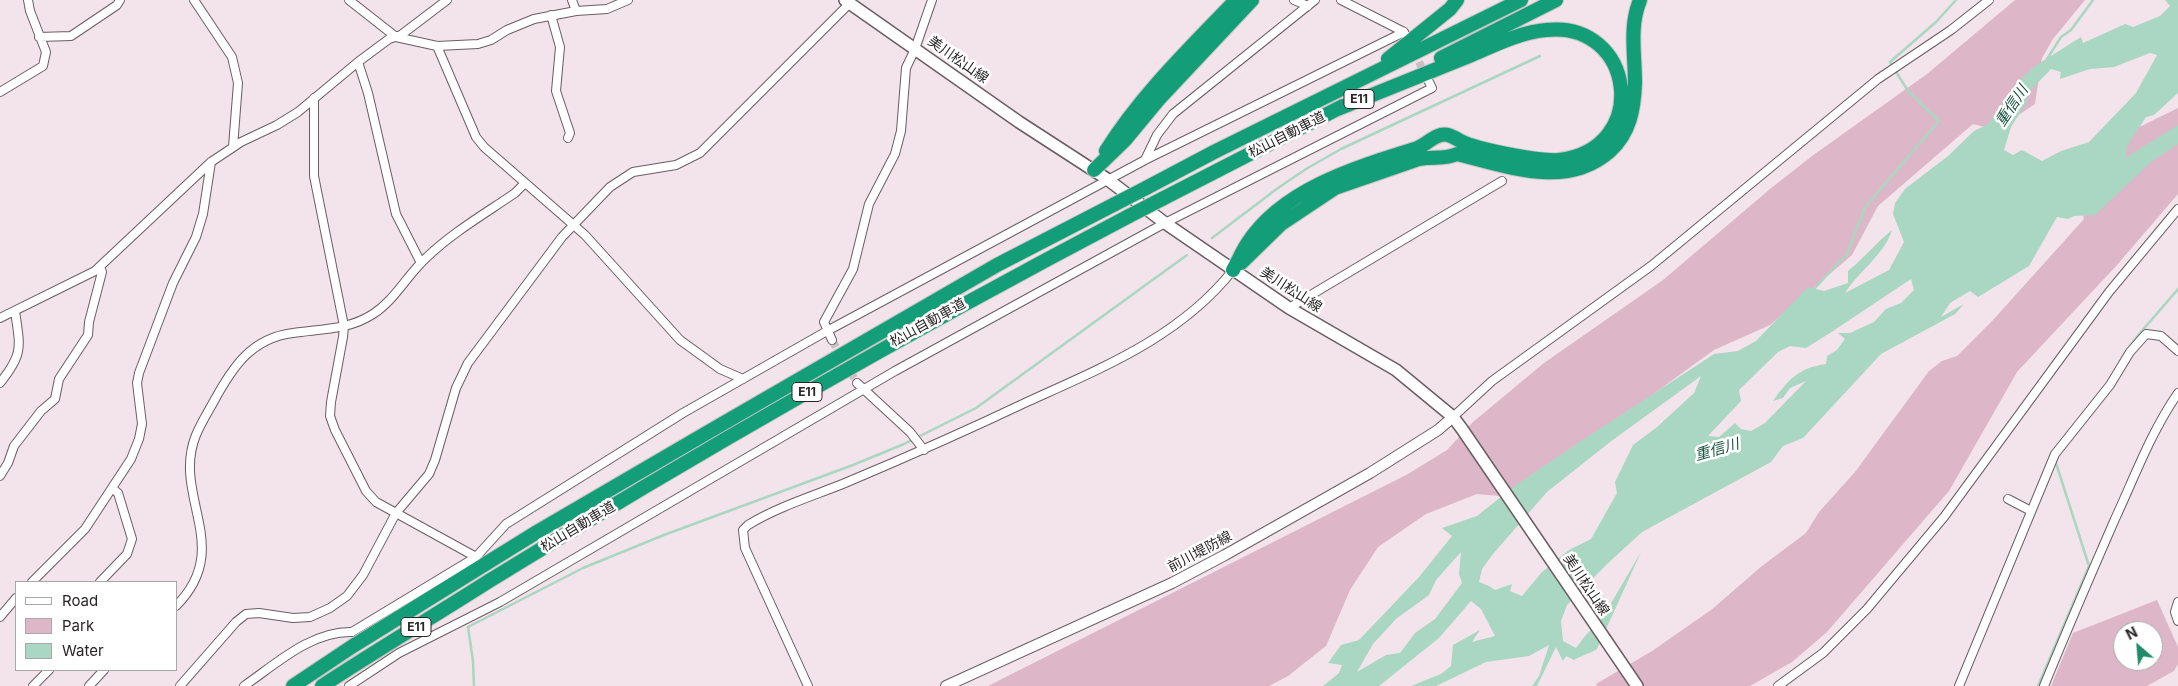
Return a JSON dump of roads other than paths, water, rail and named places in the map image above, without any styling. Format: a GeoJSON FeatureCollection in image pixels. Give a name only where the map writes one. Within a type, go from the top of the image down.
{"type":"FeatureCollection","features":[{"type":"Feature","properties":{"kind":"highway"},"geometry":{"type":"LineString","coordinates":[[1094,170],[1120,129],[1190,48],[1236,0]]}},
{"type":"Feature","properties":{"kind":"highway"},"geometry":{"type":"LineString","coordinates":[[1094,170],[1125,140],[1159,99],[1252,0]]}},
{"type":"Feature","properties":{"kind":"highway"},"geometry":{"type":"LineString","coordinates":[[1362,79],[1450,9],[1456,0]]}},
{"type":"Feature","properties":{"kind":"highway","name":"松山自動車道"},"geometry":{"type":"LineString","coordinates":[[293,686],[496,558],[702,435],[998,265],[1214,152],[1521,0]]}},
{"type":"Feature","properties":{"kind":"highway","name":"松山自動車道"},"geometry":{"type":"LineString","coordinates":[[322,686],[492,580],[776,410],[980,294],[1335,110],[1556,0]]}},
{"type":"Feature","properties":{"kind":"highway"},"geometry":{"type":"LineString","coordinates":[[1234,270],[1281,224],[1335,188],[1419,159],[1429,156],[1437,159],[1449,158],[1457,154],[1522,170],[1553,173],[1579,170],[1598,160],[1618,144],[1628,130],[1635,81],[1633,34],[1640,0]]}},
{"type":"Feature","properties":{"kind":"highway"},"geometry":{"type":"LineString","coordinates":[[1234,270],[1248,243],[1273,215],[1298,196],[1348,171],[1422,147],[1439,134],[1449,135],[1472,146],[1540,160],[1570,159],[1598,145],[1609,135],[1616,125],[1621,109],[1622,93],[1614,64],[1596,42],[1581,34],[1566,30],[1546,30],[1504,42],[1335,110]]}},
{"type":"Feature","properties":{"kind":"main road","name":"美川松山線"},"geometry":{"type":"LineString","coordinates":[[847,2],[1094,170],[1165,223],[1289,308],[1396,370],[1453,417],[1637,686]]}},
{"type":"Feature","properties":{"kind":"street"},"geometry":{"type":"LineString","coordinates":[[0,92],[43,66],[46,52],[39,37],[28,0]]}},
{"type":"Feature","properties":{"kind":"street"},"geometry":{"type":"LineString","coordinates":[[39,37],[71,36],[117,5],[120,0]]}},
{"type":"Feature","properties":{"kind":"street"},"geometry":{"type":"LineString","coordinates":[[194,0],[232,57],[238,83],[233,147]]}},
{"type":"Feature","properties":{"kind":"street"},"geometry":{"type":"LineString","coordinates":[[348,0],[396,37],[437,46],[485,42],[521,23],[551,15],[607,9],[628,0]]}},
{"type":"Feature","properties":{"kind":"street"},"geometry":{"type":"LineString","coordinates":[[0,318],[73,284],[100,267],[211,162],[233,147],[277,125],[389,39],[396,37],[428,16],[446,0]]}},
{"type":"Feature","properties":{"kind":"street"},"geometry":{"type":"LineString","coordinates":[[572,0],[576,11]]}},
{"type":"Feature","properties":{"kind":"street"},"geometry":{"type":"LineString","coordinates":[[832,340],[824,322],[853,269],[868,204],[894,154],[901,130],[906,68],[915,49],[932,0]]}},
{"type":"Feature","properties":{"kind":"street"},"geometry":{"type":"LineString","coordinates":[[1294,0],[1308,6]]}},
{"type":"Feature","properties":{"kind":"street"},"geometry":{"type":"LineString","coordinates":[[1145,160],[1157,135],[1173,114],[1315,0]]}},
{"type":"Feature","properties":{"kind":"street"},"geometry":{"type":"LineString","coordinates":[[244,686],[321,636],[336,631],[352,632],[476,557],[506,524],[683,413],[827,330],[1107,179],[1405,34],[1340,0]]}},
{"type":"Feature","properties":{"kind":"street"},"geometry":{"type":"LineString","coordinates":[[1453,417],[1492,381],[1651,266],[1878,79],[1951,30],[1989,0]]}},
{"type":"Feature","properties":{"kind":"street"},"geometry":{"type":"LineString","coordinates":[[180,686],[236,622],[246,614],[259,613],[293,618],[310,617],[330,608],[347,596],[362,575],[396,513],[429,474],[435,460],[456,388],[468,363],[498,320],[562,237],[610,187],[633,172],[676,165],[700,153],[847,2]]}},
{"type":"Feature","properties":{"kind":"street"},"geometry":{"type":"LineString","coordinates":[[551,15],[560,47],[556,92],[570,133],[568,138]]}},
{"type":"Feature","properties":{"kind":"street"},"geometry":{"type":"LineString","coordinates":[[437,46],[476,137],[496,158],[592,242],[680,340],[720,369],[743,379]]}},
{"type":"Feature","properties":{"kind":"street"},"geometry":{"type":"LineString","coordinates":[[358,62],[368,93],[396,214],[421,262]]}},
{"type":"Feature","properties":{"kind":"street"},"geometry":{"type":"LineString","coordinates":[[349,686],[399,653],[500,602],[864,391],[895,371],[1165,223],[1432,88],[1427,78]]}},
{"type":"Feature","properties":{"kind":"street"},"geometry":{"type":"LineString","coordinates":[[314,98],[314,176],[344,326],[344,337],[330,416],[335,430],[366,491],[376,502],[476,557]]}},
{"type":"Feature","properties":{"kind":"street"},"geometry":{"type":"LineString","coordinates":[[33,581],[85,529],[131,459],[139,439],[142,424],[137,383],[139,372],[172,283],[196,237],[203,214],[211,162]]}},
{"type":"Feature","properties":{"kind":"street"},"geometry":{"type":"LineString","coordinates":[[1289,308],[1502,181]]}},
{"type":"Feature","properties":{"kind":"street"},"geometry":{"type":"LineString","coordinates":[[178,604],[184,599],[196,579],[201,559],[202,537],[188,468],[190,452],[196,433],[228,376],[240,360],[254,348],[271,338],[290,333],[344,326],[359,322],[385,306],[421,262],[437,247],[516,193],[525,183]]}},
{"type":"Feature","properties":{"kind":"street"},"geometry":{"type":"LineString","coordinates":[[1778,686],[1823,653],[1867,608],[1944,516],[2109,292],[2178,209]]}},
{"type":"Feature","properties":{"kind":"street"},"geometry":{"type":"LineString","coordinates":[[0,476],[20,437],[41,411],[55,399],[59,379],[88,335],[89,322],[102,272],[100,267]]}},
{"type":"Feature","properties":{"kind":"street"},"geometry":{"type":"LineString","coordinates":[[808,686],[745,548],[743,530],[754,521],[924,450],[1108,365],[1145,345],[1198,308],[1234,270]]}},
{"type":"Feature","properties":{"kind":"street"},"geometry":{"type":"LineString","coordinates":[[0,383],[19,355],[20,346],[15,311]]}},
{"type":"Feature","properties":{"kind":"street"},"geometry":{"type":"LineString","coordinates":[[1959,686],[2055,454],[2110,385],[2139,340],[2146,334],[2161,336],[2178,352]]}},
{"type":"Feature","properties":{"kind":"street"},"geometry":{"type":"LineString","coordinates":[[858,383],[864,391],[919,441],[924,450]]}},
{"type":"Feature","properties":{"kind":"street"},"geometry":{"type":"LineString","coordinates":[[2044,686],[2079,599],[2155,428],[2178,393]]}},
{"type":"Feature","properties":{"kind":"street","name":"前川堤防線"},"geometry":{"type":"LineString","coordinates":[[946,686],[1172,583],[1225,555],[1370,473],[1438,430],[1453,417]]}},
{"type":"Feature","properties":{"kind":"street"},"geometry":{"type":"LineString","coordinates":[[101,581],[127,554],[132,538],[118,493],[112,488]]}},
{"type":"Feature","properties":{"kind":"street"},"geometry":{"type":"LineString","coordinates":[[2008,499],[2031,511]]}},
{"type":"Feature","properties":{"kind":"street"},"geometry":{"type":"LineString","coordinates":[[0,617],[15,599]]}},
{"type":"Feature","properties":{"kind":"street"},"geometry":{"type":"LineString","coordinates":[[2178,602],[2175,612],[2178,619]]}},
{"type":"Feature","properties":{"kind":"street"},"geometry":{"type":"LineString","coordinates":[[33,686],[48,671]]}},
{"type":"Feature","properties":{"kind":"street"},"geometry":{"type":"LineString","coordinates":[[89,686],[103,671]]}},
{"type":"Feature","properties":{"kind":"water","name":"重信川"},"geometry":{"type":"Polygon","coordinates":[[[2165,0],[2178,0],[2178,93],[2154,115],[2146,117],[2128,145],[2125,158],[2178,125],[2178,144],[2151,162],[2095,215],[2074,216],[2068,219],[2057,217],[2029,266],[1978,297],[1970,291],[1950,303],[1941,317],[1964,304],[1955,314],[1881,354],[1803,438],[1783,446],[1771,462],[1642,532],[1567,605],[1561,621],[1563,641],[1576,648],[1603,617],[1641,552],[1597,649],[1574,660],[1566,656],[1563,661],[1556,647],[1537,686],[1532,686],[1539,676],[1549,645],[1529,656],[1486,662],[1436,686],[1411,686],[1441,674],[1451,666],[1453,645],[1480,630],[1472,642],[1495,636],[1481,609],[1471,601],[1439,638],[1379,686],[1323,686],[1339,673],[1342,665],[1328,663],[1341,645],[1359,640],[1419,577],[1452,536],[1442,528],[1477,516],[1516,485],[1714,354],[1738,351],[1756,341],[1808,287],[1824,291],[1848,283],[1848,271],[1892,230],[1878,255],[1845,293],[1889,270],[1904,242],[1893,214],[1895,203],[1905,189],[1948,156],[1974,131],[1988,124],[2018,82],[2035,66],[2081,37],[2083,43],[2125,24],[2133,27],[2160,16],[2170,6],[2165,0]],[[2150,53],[2114,67],[2090,69],[2060,79],[2061,72],[2051,69],[2027,94],[2027,102],[2011,127],[2004,150],[2013,155],[2022,150],[2042,161],[2061,151],[2089,142],[2136,93],[2157,55],[2150,53]],[[1911,279],[1806,348],[1790,346],[1778,352],[1739,390],[1741,401],[1708,436],[1719,437],[1735,423],[1741,429],[1751,431],[1765,423],[1806,381],[1790,388],[1783,398],[1773,401],[1789,381],[1801,372],[1826,364],[1827,356],[1837,350],[1845,339],[1838,333],[1850,333],[1874,322],[1886,309],[1901,303],[1914,290],[1911,279]],[[1701,376],[1610,442],[1547,492],[1493,554],[1482,569],[1479,582],[1495,590],[1512,584],[1510,591],[1522,596],[1542,572],[1569,550],[1591,539],[1617,493],[1615,482],[1633,445],[1657,427],[1694,393],[1701,376]],[[1461,552],[1436,580],[1429,595],[1396,619],[1373,644],[1357,672],[1386,655],[1400,653],[1415,633],[1435,619],[1462,583],[1459,574],[1461,552]]]}},
{"type":"Feature","properties":{"kind":"waterway"},"geometry":{"type":"LineString","coordinates":[[1813,290],[1847,254],[1865,207],[1939,121],[1908,91],[1890,62],[1936,22],[1956,0]]}},
{"type":"Feature","properties":{"kind":"waterway"},"geometry":{"type":"LineString","coordinates":[[2047,59],[2061,37],[2071,30],[2093,0]]}},
{"type":"Feature","properties":{"kind":"waterway"},"geometry":{"type":"LineString","coordinates":[[1212,238],[1278,188],[1341,149],[1540,56]]}},
{"type":"Feature","properties":{"kind":"waterway"},"geometry":{"type":"LineString","coordinates":[[474,686],[473,661],[468,627],[583,568],[664,535],[853,465],[904,444],[976,408],[1187,255]]}},
{"type":"Feature","properties":{"kind":"waterway"},"geometry":{"type":"LineString","coordinates":[[2122,358],[2135,339],[2178,289]]}},
{"type":"Feature","properties":{"kind":"waterway"},"geometry":{"type":"LineString","coordinates":[[2038,686],[2089,566],[2055,460]]}},
{"type":"Feature","properties":{"kind":"tunnel"},"geometry":{"type":"LineString","coordinates":[[1414,51],[1426,77]]}},
{"type":"Feature","properties":{"kind":"tunnel"},"geometry":{"type":"LineString","coordinates":[[832,340],[857,383]]}}]}
